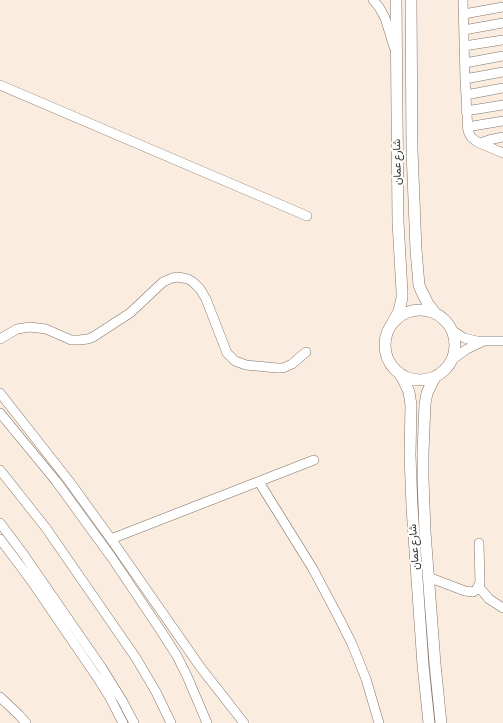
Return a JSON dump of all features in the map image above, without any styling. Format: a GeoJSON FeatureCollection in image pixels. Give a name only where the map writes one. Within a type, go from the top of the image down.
{"type":"FeatureCollection","features":[{"type":"Feature","properties":{"kind":"main road","name":"شارع عمان"},"geometry":{"type":"LineString","coordinates":[[393,322],[401,305],[402,292],[398,222],[396,0]]}},
{"type":"Feature","properties":{"kind":"main road","name":"شارع عمان"},"geometry":{"type":"LineString","coordinates":[[411,0],[412,150],[415,242],[419,285],[425,300],[434,312]]}},
{"type":"Feature","properties":{"kind":"main road"},"geometry":{"type":"LineString","coordinates":[[412,310],[427,310],[434,312],[445,320],[453,331],[456,345],[453,359],[446,370],[428,380],[406,377],[393,368],[386,353],[386,337],[389,329],[398,317],[412,310]]}},
{"type":"Feature","properties":{"kind":"main road","name":"شارع عمان"},"geometry":{"type":"LineString","coordinates":[[399,373],[409,392],[411,405],[410,454],[412,508],[423,665],[429,723]]}},
{"type":"Feature","properties":{"kind":"main road","name":"شارع عمان"},"geometry":{"type":"LineString","coordinates":[[435,377],[429,387],[426,399],[422,452],[428,577],[441,723]]}},
{"type":"Feature","properties":{"kind":"street"},"geometry":{"type":"LineString","coordinates":[[373,0],[385,18],[396,52]]}},
{"type":"Feature","properties":{"kind":"street"},"geometry":{"type":"LineString","coordinates":[[464,0],[467,127],[469,134],[477,142],[503,153]]}},
{"type":"Feature","properties":{"kind":"street"},"geometry":{"type":"LineString","coordinates":[[464,14],[503,7]]}},
{"type":"Feature","properties":{"kind":"street"},"geometry":{"type":"LineString","coordinates":[[464,30],[503,23]]}},
{"type":"Feature","properties":{"kind":"street"},"geometry":{"type":"LineString","coordinates":[[464,46],[503,40]]}},
{"type":"Feature","properties":{"kind":"street"},"geometry":{"type":"LineString","coordinates":[[465,63],[503,56]]}},
{"type":"Feature","properties":{"kind":"street"},"geometry":{"type":"LineString","coordinates":[[465,79],[503,72]]}},
{"type":"Feature","properties":{"kind":"street"},"geometry":{"type":"LineString","coordinates":[[0,85],[307,216]]}},
{"type":"Feature","properties":{"kind":"street"},"geometry":{"type":"LineString","coordinates":[[466,95],[503,88]]}},
{"type":"Feature","properties":{"kind":"street"},"geometry":{"type":"LineString","coordinates":[[466,111],[503,105]]}},
{"type":"Feature","properties":{"kind":"street"},"geometry":{"type":"LineString","coordinates":[[467,127],[503,121]]}},
{"type":"Feature","properties":{"kind":"street"},"geometry":{"type":"LineString","coordinates":[[480,144],[489,140],[503,137]]}},
{"type":"Feature","properties":{"kind":"street"},"geometry":{"type":"LineString","coordinates":[[0,339],[18,329],[30,327],[46,329],[71,340],[88,339],[130,313],[163,282],[178,277],[188,279],[200,289],[206,299],[227,353],[238,363],[282,368],[292,364],[306,352]]}},
{"type":"Feature","properties":{"kind":"street"},"geometry":{"type":"LineString","coordinates":[[453,331],[470,340],[484,342],[503,341]]}},
{"type":"Feature","properties":{"kind":"street"},"geometry":{"type":"LineString","coordinates":[[453,359],[467,349],[484,342]]}},
{"type":"Feature","properties":{"kind":"street"},"geometry":{"type":"LineString","coordinates":[[0,393],[69,481],[201,668],[244,723]]}},
{"type":"Feature","properties":{"kind":"street"},"geometry":{"type":"LineString","coordinates":[[0,413],[60,487],[112,558],[161,631],[187,676],[207,723]]}},
{"type":"Feature","properties":{"kind":"street"},"geometry":{"type":"LineString","coordinates":[[111,539],[314,460]]}},
{"type":"Feature","properties":{"kind":"street"},"geometry":{"type":"LineString","coordinates":[[0,470],[46,528],[136,658],[156,692],[171,723]]}},
{"type":"Feature","properties":{"kind":"street"},"geometry":{"type":"LineString","coordinates":[[259,482],[310,563],[340,618],[363,673],[379,723]]}},
{"type":"Feature","properties":{"kind":"street"},"geometry":{"type":"LineString","coordinates":[[0,523],[24,555],[102,668],[134,723]]}},
{"type":"Feature","properties":{"kind":"street"},"geometry":{"type":"LineString","coordinates":[[0,539],[30,579],[99,680],[123,723]]}},
{"type":"Feature","properties":{"kind":"street"},"geometry":{"type":"LineString","coordinates":[[428,577],[469,592],[476,590],[480,583],[479,543]]}},
{"type":"Feature","properties":{"kind":"street"},"geometry":{"type":"LineString","coordinates":[[479,587],[489,599],[503,608]]}},
{"type":"Feature","properties":{"kind":"street"},"geometry":{"type":"LineString","coordinates":[[0,697],[26,723]]}}]}
